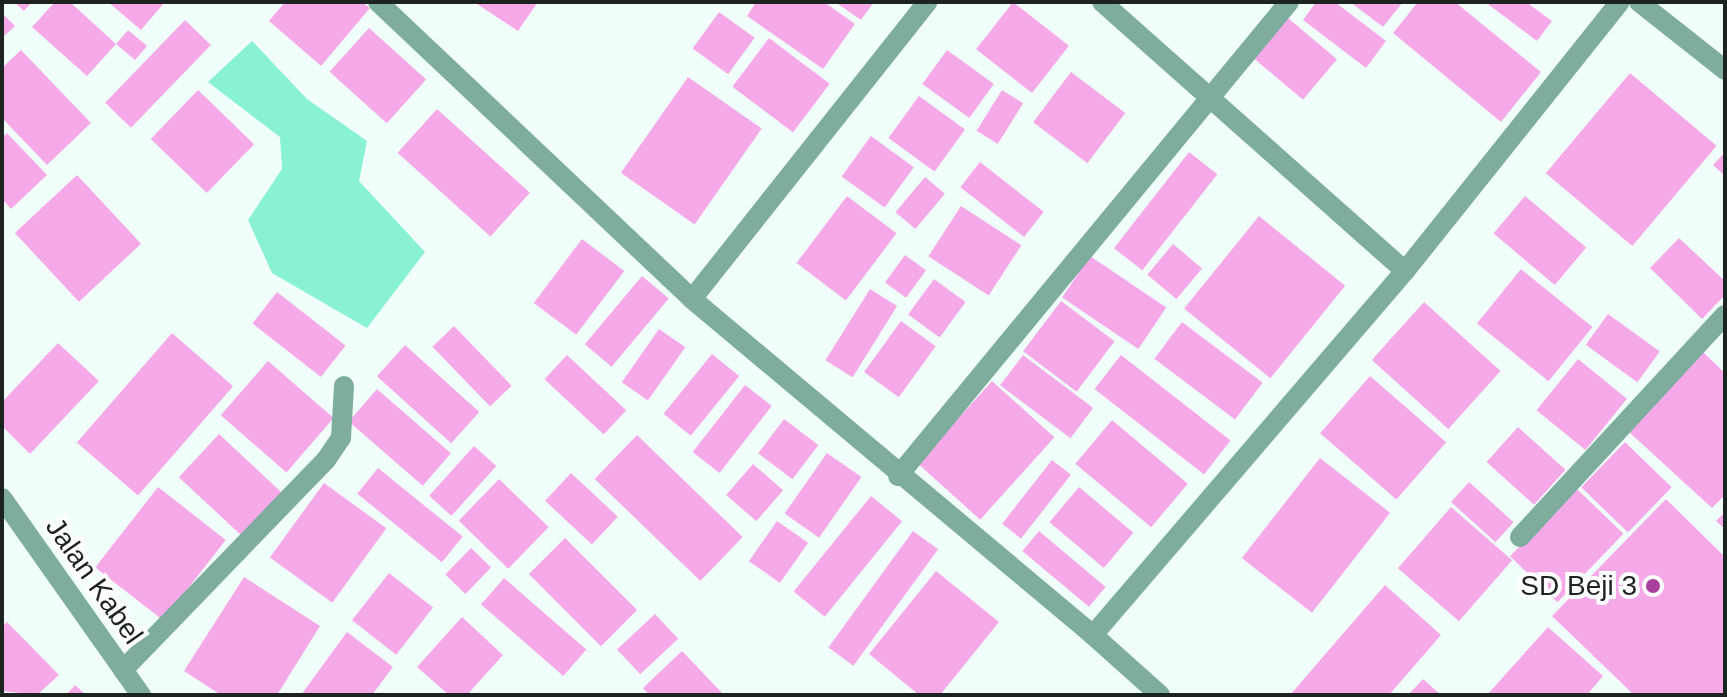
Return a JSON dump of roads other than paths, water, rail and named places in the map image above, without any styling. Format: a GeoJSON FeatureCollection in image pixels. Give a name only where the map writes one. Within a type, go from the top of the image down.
{"type":"FeatureCollection","features":[{"type":"Feature","properties":{"kind":"street"},"geometry":{"type":"LineString","coordinates":[[378,2],[692,299],[898,476],[1093,635],[1155,693]]}},
{"type":"Feature","properties":{"kind":"street"},"geometry":{"type":"LineString","coordinates":[[692,299],[927,2]]}},
{"type":"Feature","properties":{"kind":"street"},"geometry":{"type":"LineString","coordinates":[[1102,2],[1405,271]]}},
{"type":"Feature","properties":{"kind":"street"},"geometry":{"type":"LineString","coordinates":[[898,476],[1289,2]]}},
{"type":"Feature","properties":{"kind":"street"},"geometry":{"type":"LineString","coordinates":[[1093,635],[1405,271],[1620,2]]}},
{"type":"Feature","properties":{"kind":"street"},"geometry":{"type":"LineString","coordinates":[[1639,2],[1725,70]]}},
{"type":"Feature","properties":{"kind":"street"},"geometry":{"type":"LineString","coordinates":[[1520,537],[1725,315]]}},
{"type":"Feature","properties":{"kind":"street"},"geometry":{"type":"LineString","coordinates":[[123,670],[326,460],[341,438],[344,386]]}},
{"type":"Feature","properties":{"kind":"street","name":"Jalan Kabel"},"geometry":{"type":"LineString","coordinates":[[2,498],[141,695]]}},
{"type":"Feature","properties":{"kind":"place","name":"SD Beji 3"},"geometry":{"type":"Point","coordinates":[1653,586]}}]}
